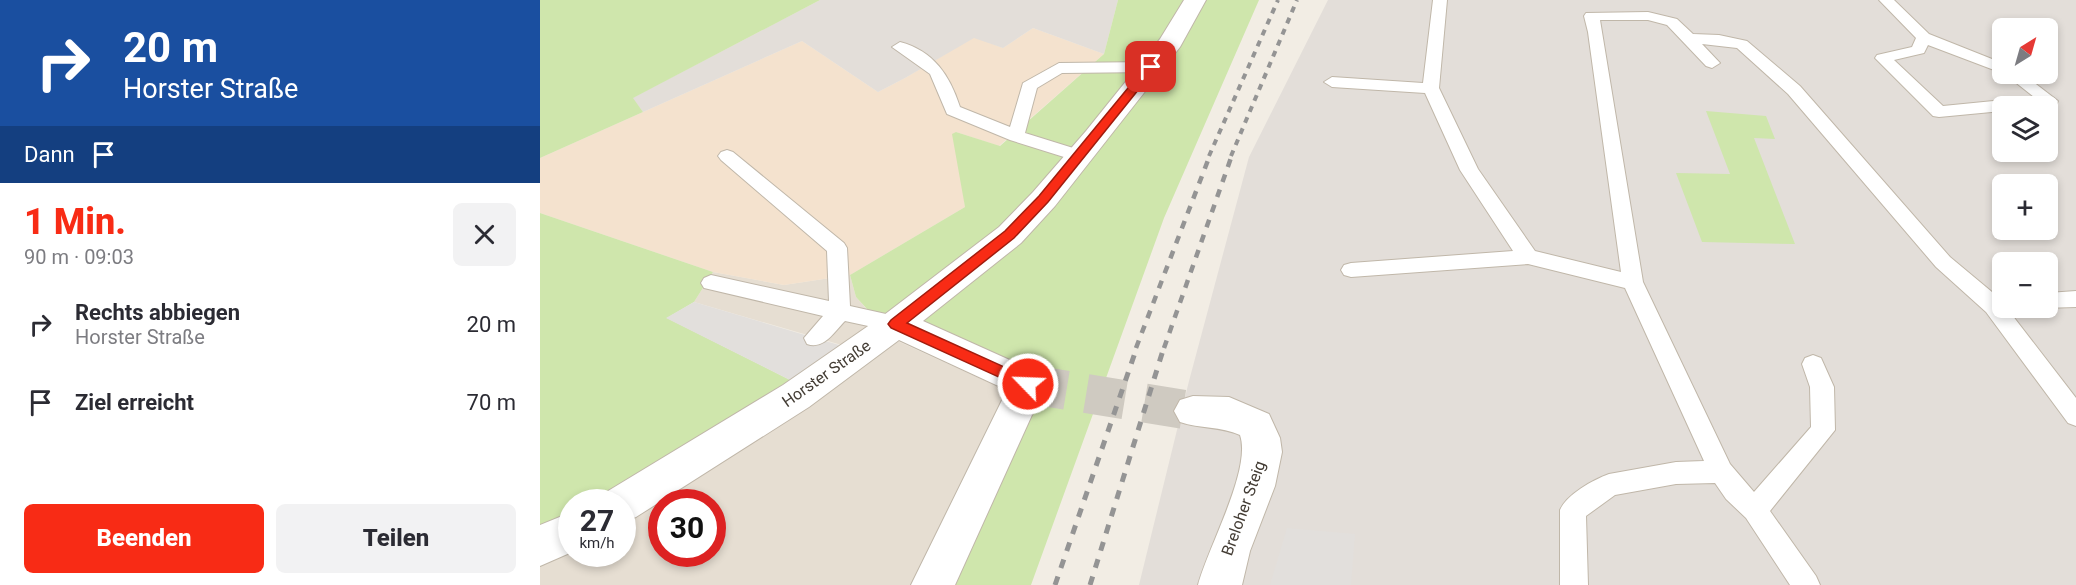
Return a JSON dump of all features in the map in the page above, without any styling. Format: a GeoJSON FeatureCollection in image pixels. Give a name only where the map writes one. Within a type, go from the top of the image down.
{"type":"FeatureCollection","features":[{"type":"Feature","properties":{"kind":"street","name":"Horster Straße"},"geometry":{"type":"LineString","coordinates":[[636,495],[796,396],[896,324],[1010,235],[1080,156],[1171,42],[1195,0]]}},
{"type":"Feature","properties":{"kind":"street"},"geometry":{"type":"LineString","coordinates":[[896,324],[1028,384],[933,585]]}},
{"type":"Feature","properties":{"kind":"street","name":"Breloher Steig"},"geometry":{"type":"LineString","coordinates":[[1193,411],[1229,414],[1256,425],[1264,450],[1252,490],[1224,563],[1220,585]]}},
{"type":"Feature","properties":{"kind":"street"},"geometry":{"type":"LineString","coordinates":[[540,546],[558,538]]}},
{"type":"Feature","properties":{"kind":"lane"},"geometry":{"type":"LineString","coordinates":[[1440,0],[1431,88],[1469,170],[1527,257]]}},
{"type":"Feature","properties":{"kind":"lane"},"geometry":{"type":"LineString","coordinates":[[1886,0],[1924,37],[1992,64]]}},
{"type":"Feature","properties":{"kind":"lane"},"geometry":{"type":"LineString","coordinates":[[1713,63],[1672,22],[1648,16],[1587,8],[1596,32],[1633,282],[1721,472],[1735,491],[1755,510],[1806,585]]}},
{"type":"Feature","properties":{"kind":"lane"},"geometry":{"type":"LineString","coordinates":[[1924,37],[1918,50],[1883,58],[1939,112],[2050,101],[2027,84]]}},
{"type":"Feature","properties":{"kind":"lane"},"geometry":{"type":"LineString","coordinates":[[1691,39],[1742,44],[1794,90],[1943,262],[1992,300]]}},
{"type":"Feature","properties":{"kind":"lane"},"geometry":{"type":"LineString","coordinates":[[900,47],[925,60],[941,74],[953,110],[1016,136],[1080,156]]}},
{"type":"Feature","properties":{"kind":"lane"},"geometry":{"type":"LineString","coordinates":[[1016,136],[1029,86],[1059,68],[1151,67]]}},
{"type":"Feature","properties":{"kind":"lane"},"geometry":{"type":"LineString","coordinates":[[1332,82],[1431,88]]}},
{"type":"Feature","properties":{"kind":"lane"},"geometry":{"type":"LineString","coordinates":[[726,156],[837,248],[840,312],[815,338]]}},
{"type":"Feature","properties":{"kind":"lane"},"geometry":{"type":"LineString","coordinates":[[1351,270],[1527,257],[1633,282]]}},
{"type":"Feature","properties":{"kind":"lane"},"geometry":{"type":"LineString","coordinates":[[711,284],[896,324]]}},
{"type":"Feature","properties":{"kind":"lane"},"geometry":{"type":"LineString","coordinates":[[2058,300],[2076,299]]}},
{"type":"Feature","properties":{"kind":"lane"},"geometry":{"type":"LineString","coordinates":[[2008,318],[2076,416]]}},
{"type":"Feature","properties":{"kind":"lane"},"geometry":{"type":"LineString","coordinates":[[1755,510],[1823,430],[1822,387],[1813,364]]}},
{"type":"Feature","properties":{"kind":"lane"},"geometry":{"type":"LineString","coordinates":[[1574,585],[1573,510],[1609,485],[1677,473],[1721,472]]}},
{"type":"Feature","properties":{"kind":"shaded area"},"geometry":{"type":"Polygon","coordinates":[[[820,0],[1118,0],[1104,54],[1033,28],[1003,48],[974,38],[878,92],[802,41],[643,112],[632,98],[820,0]]]}},
{"type":"Feature","properties":{"kind":"shaded area"},"geometry":{"type":"Polygon","coordinates":[[[1328,0],[2076,0],[2076,585],[1139,585],[1189,381],[1249,157],[1328,0]]]}},
{"type":"Feature","properties":{"kind":"shaded area"},"geometry":{"type":"Polygon","coordinates":[[[1033,28],[1104,54],[999,146],[956,132],[965,207],[850,275],[784,285],[713,272],[540,213],[540,158],[802,41],[878,92],[974,37],[1003,48],[1033,28]]]}},
{"type":"Feature","properties":{"kind":"shaded area"},"geometry":{"type":"Polygon","coordinates":[[[713,272],[784,285],[850,275],[856,297],[893,339],[1023,398],[930,585],[540,585],[540,561],[558,552],[558,567],[636,567],[636,507],[648,498],[648,567],[726,567],[726,489],[659,489],[845,346],[694,302],[713,272]]]}},
{"type":"Feature","properties":{"kind":"shaded area"},"geometry":{"type":"Polygon","coordinates":[[[694,302],[846,347],[798,384],[666,318],[694,302]]]}},
{"type":"Feature","properties":{"kind":"shaded area"},"geometry":{"type":"Polygon","coordinates":[[[1287,528],[1355,534],[1351,585],[1270,585],[1287,528]]]}},
{"type":"Feature","properties":{"kind":"green space"},"geometry":{"type":"Polygon","coordinates":[[[540,0],[820,0],[633,98],[643,112],[540,158],[540,0]]]}},
{"type":"Feature","properties":{"kind":"green space"},"geometry":{"type":"Polygon","coordinates":[[[1118,0],[1259,0],[1164,218],[1031,585],[938,585],[1031,384],[889,333],[856,297],[850,275],[965,207],[952,134],[956,132],[1000,146],[1104,54],[1118,0]]]}},
{"type":"Feature","properties":{"kind":"green space"},"geometry":{"type":"Polygon","coordinates":[[[1706,111],[1766,116],[1775,139],[1754,138],[1795,244],[1702,242],[1676,173],[1730,174],[1706,111]]]}},
{"type":"Feature","properties":{"kind":"green space"},"geometry":{"type":"Polygon","coordinates":[[[540,213],[713,272],[694,302],[667,318],[798,384],[793,397],[636,493],[636,489],[558,489],[558,534],[540,543],[540,213]]]}},
{"type":"Feature","properties":{"kind":"tunnel"},"geometry":{"type":"LineString","coordinates":[[1028,384],[1193,411]]}},
{"type":"Feature","properties":{"kind":"railway"},"geometry":{"type":"LineString","coordinates":[[1209,156],[1278,0]]}},
{"type":"Feature","properties":{"kind":"railway"},"geometry":{"type":"LineString","coordinates":[[1231,156],[1297,0]]}},
{"type":"Feature","properties":{"kind":"railway"},"geometry":{"type":"LineString","coordinates":[[1136,348],[1210,155]]}},
{"type":"Feature","properties":{"kind":"railway"},"geometry":{"type":"LineString","coordinates":[[1164,348],[1232,155]]}},
{"type":"Feature","properties":{"kind":"railway"},"geometry":{"type":"LineString","coordinates":[[1055,585],[1137,347]]}},
{"type":"Feature","properties":{"kind":"railway"},"geometry":{"type":"LineString","coordinates":[[1090,585],[1164,347]]}},
{"type":"Feature","properties":{"kind":"route"},"geometry":{"type":"LineString","coordinates":[[1028,384],[896,324],[1010,235],[1044,199],[1151,67]]}}]}
